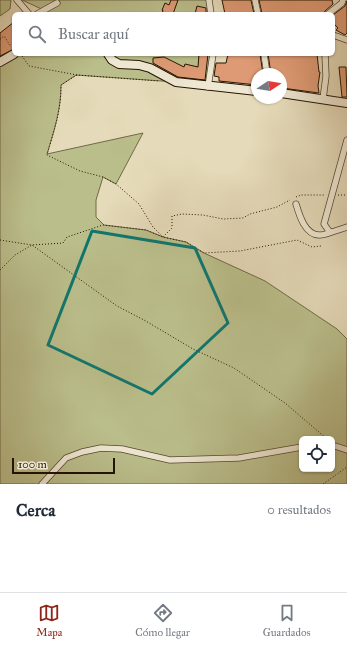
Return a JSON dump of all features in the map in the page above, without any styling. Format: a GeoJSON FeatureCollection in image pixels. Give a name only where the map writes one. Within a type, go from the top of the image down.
{"type":"FeatureCollection","features":[{"type":"Feature","properties":{"kind":"street"},"geometry":{"type":"LineString","coordinates":[[17,0],[28,12]]}},
{"type":"Feature","properties":{"kind":"street"},"geometry":{"type":"LineString","coordinates":[[209,0],[211,12]]}},
{"type":"Feature","properties":{"kind":"street"},"geometry":{"type":"LineString","coordinates":[[255,0],[258,12]]}},
{"type":"Feature","properties":{"kind":"street"},"geometry":{"type":"LineString","coordinates":[[331,12],[342,3],[343,0]]}},
{"type":"Feature","properties":{"kind":"street"},"geometry":{"type":"LineString","coordinates":[[41,12],[57,2]]}},
{"type":"Feature","properties":{"kind":"street"},"geometry":{"type":"LineString","coordinates":[[335,35],[347,40]]}},
{"type":"Feature","properties":{"kind":"street"},"geometry":{"type":"LineString","coordinates":[[0,62],[12,55]]}},
{"type":"Feature","properties":{"kind":"street"},"geometry":{"type":"LineString","coordinates":[[109,56],[112,60],[119,64],[140,65],[150,68],[176,82],[208,87],[251,91]]}},
{"type":"Feature","properties":{"kind":"street"},"geometry":{"type":"LineString","coordinates":[[208,87],[213,56]]}},
{"type":"Feature","properties":{"kind":"street"},"geometry":{"type":"LineString","coordinates":[[264,56],[265,68]]}},
{"type":"Feature","properties":{"kind":"street"},"geometry":{"type":"LineString","coordinates":[[323,99],[326,76],[325,56]]}},
{"type":"Feature","properties":{"kind":"street"},"geometry":{"type":"LineString","coordinates":[[287,95],[347,103]]}},
{"type":"Feature","properties":{"kind":"street"},"geometry":{"type":"LineString","coordinates":[[332,232],[329,231],[324,224],[347,140]]}},
{"type":"Feature","properties":{"kind":"street"},"geometry":{"type":"LineString","coordinates":[[296,204],[301,220],[311,232],[319,236],[347,227]]}},
{"type":"Feature","properties":{"kind":"street"},"geometry":{"type":"LineString","coordinates":[[335,446],[347,450]]}},
{"type":"Feature","properties":{"kind":"street"},"geometry":{"type":"LineString","coordinates":[[42,484],[66,458],[82,452],[101,448],[122,449],[170,460],[239,458],[299,448]]}},
{"type":"Feature","properties":{"kind":"path"},"geometry":{"type":"LineString","coordinates":[[0,40],[4,36],[12,48]]}},
{"type":"Feature","properties":{"kind":"path"},"geometry":{"type":"LineString","coordinates":[[22,56],[30,66],[76,75],[161,81]]}},
{"type":"Feature","properties":{"kind":"path"},"geometry":{"type":"LineString","coordinates":[[76,75],[61,85],[61,103],[47,155],[80,171],[103,177],[116,184],[140,204],[153,226],[163,237]]}},
{"type":"Feature","properties":{"kind":"path"},"geometry":{"type":"LineString","coordinates":[[163,237],[172,228],[172,216],[182,214],[223,219],[242,218],[250,214],[277,207],[301,195],[347,195]]}},
{"type":"Feature","properties":{"kind":"path"},"geometry":{"type":"LineString","coordinates":[[0,240],[32,245],[63,243],[67,237],[104,225],[146,230],[163,237],[186,242],[204,253],[240,251],[297,240],[312,247],[321,246]]}},
{"type":"Feature","properties":{"kind":"path"},"geometry":{"type":"LineString","coordinates":[[0,270],[15,255],[32,245]]}},
{"type":"Feature","properties":{"kind":"path"},"geometry":{"type":"LineString","coordinates":[[32,245],[117,306],[193,349],[234,368],[286,403],[324,436]]}},
{"type":"Feature","properties":{"kind":"path"},"geometry":{"type":"LineString","coordinates":[[323,484],[347,467]]}},
{"type":"Feature","properties":{"kind":"highlighted area"},"geometry":{"type":"Polygon","coordinates":[[[92,231],[195,248],[228,323],[152,394],[48,345],[92,231]]]}},
{"type":"Feature","properties":{"kind":"green space"},"geometry":{"type":"Polygon","coordinates":[[[0,0],[11,0],[10,9],[0,16],[0,0]]]}},
{"type":"Feature","properties":{"kind":"green space"},"geometry":{"type":"Polygon","coordinates":[[[22,0],[209,0],[211,12],[48,12],[22,0]]]}},
{"type":"Feature","properties":{"kind":"green space"},"geometry":{"type":"Polygon","coordinates":[[[4,36],[12,48],[12,56],[213,56],[208,87],[176,82],[76,75],[61,85],[61,94],[55,129],[47,154],[143,133],[116,184],[103,177],[96,200],[96,217],[104,225],[146,230],[163,237],[186,242],[204,253],[265,281],[337,329],[347,339],[347,484],[0,484],[0,39],[4,36]]]}},
{"type":"Feature","properties":{"kind":"building"},"geometry":{"type":"Polygon","coordinates":[[[171,0],[178,0],[174,12],[162,12],[165,3],[169,5],[171,0]]]}},
{"type":"Feature","properties":{"kind":"building"},"geometry":{"type":"Polygon","coordinates":[[[222,0],[251,0],[254,12],[225,12],[222,0]]]}},
{"type":"Feature","properties":{"kind":"building"},"geometry":{"type":"Polygon","coordinates":[[[259,0],[332,0],[333,4],[325,12],[262,12],[259,0]]]}},
{"type":"Feature","properties":{"kind":"building"},"geometry":{"type":"Polygon","coordinates":[[[347,1],[347,33],[345,35],[336,30],[338,28],[335,25],[335,14],[345,6],[347,1]]]}},
{"type":"Feature","properties":{"kind":"building"},"geometry":{"type":"Polygon","coordinates":[[[197,6],[206,8],[206,12],[196,12],[197,6]]]}},
{"type":"Feature","properties":{"kind":"building"},"geometry":{"type":"Polygon","coordinates":[[[12,24],[12,50],[0,56],[0,33],[12,24]]]}},
{"type":"Feature","properties":{"kind":"building"},"geometry":{"type":"Polygon","coordinates":[[[199,56],[208,56],[205,80],[178,77],[153,63],[153,58],[164,57],[184,67],[185,64],[198,67],[199,56]]]}},
{"type":"Feature","properties":{"kind":"building"},"geometry":{"type":"Polygon","coordinates":[[[228,56],[260,56],[262,68],[251,68],[251,84],[219,81],[219,77],[214,76],[216,63],[226,63],[228,56]]]}},
{"type":"Feature","properties":{"kind":"building"},"geometry":{"type":"Polygon","coordinates":[[[268,56],[317,56],[320,72],[318,86],[319,93],[287,89],[287,68],[270,68],[268,56]]]}},
{"type":"Feature","properties":{"kind":"building"},"geometry":{"type":"Polygon","coordinates":[[[339,67],[346,67],[347,97],[342,97],[339,67]]]}}]}
